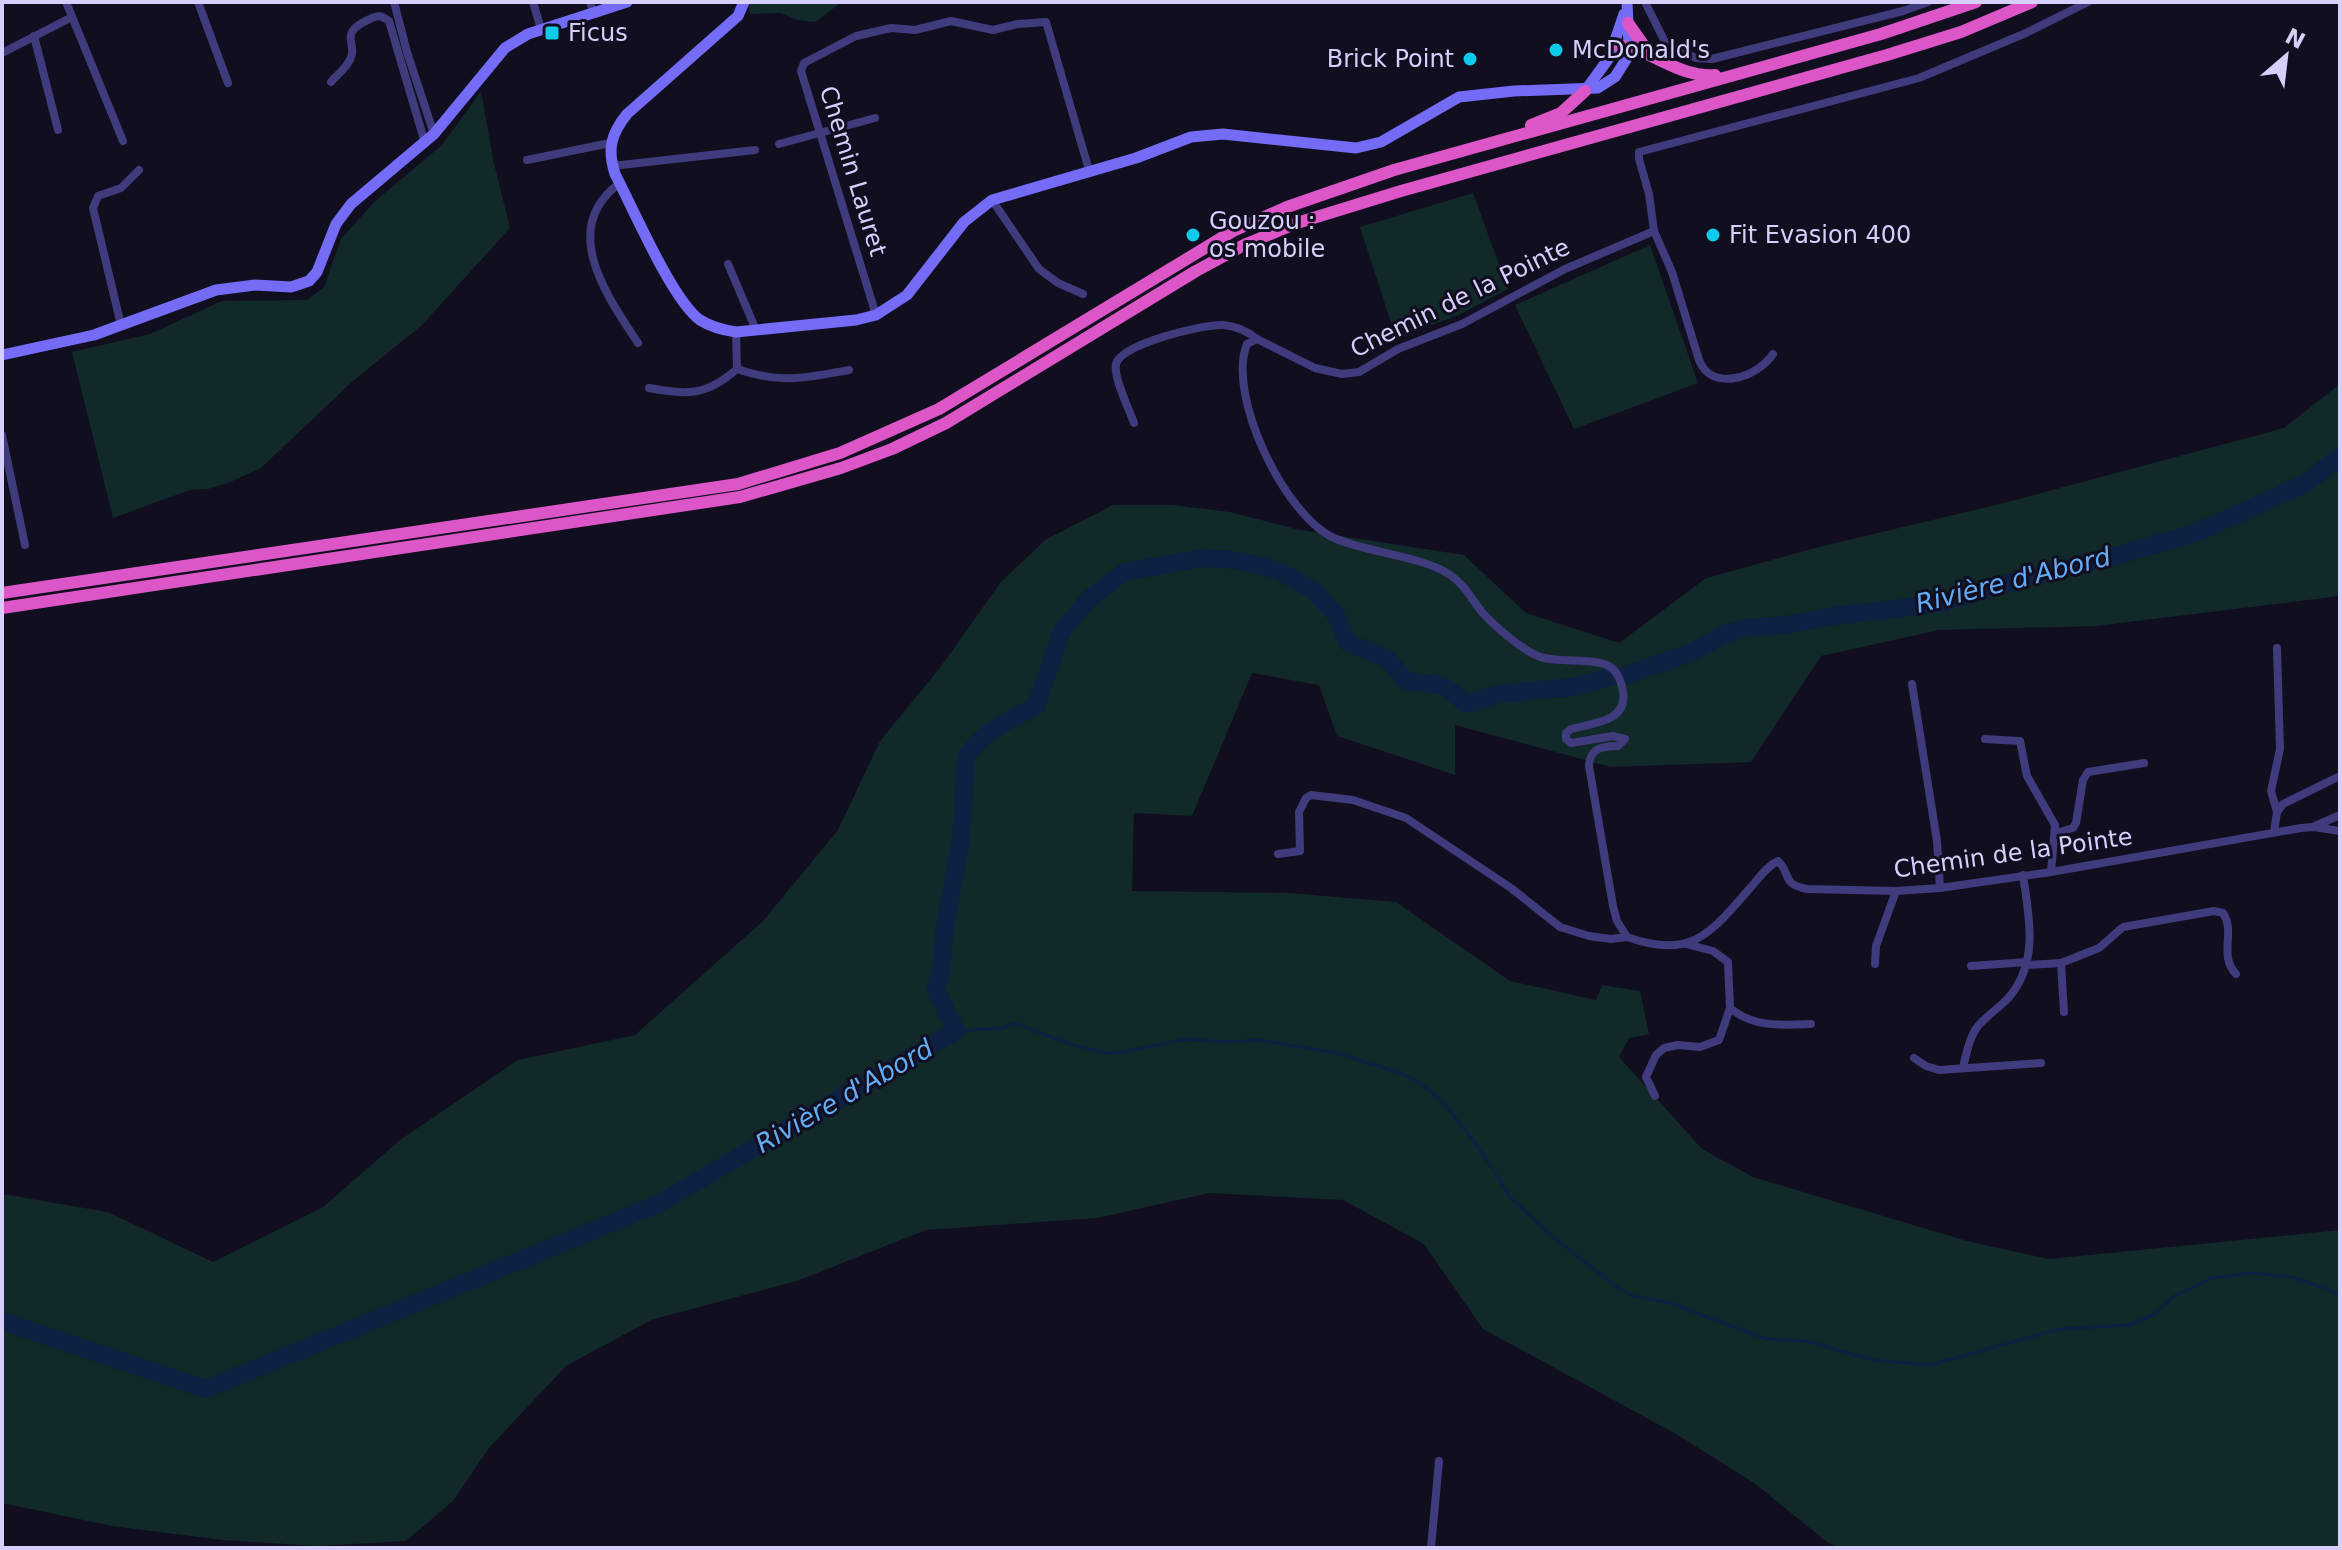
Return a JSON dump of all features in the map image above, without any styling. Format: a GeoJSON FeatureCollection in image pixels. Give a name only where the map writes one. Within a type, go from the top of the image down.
{"type":"FeatureCollection","features":[{"type":"Feature","properties":{"kind":"highway"},"geometry":{"type":"LineString","coordinates":[[1394,170],[1923,21],[1976,2]]}},
{"type":"Feature","properties":{"kind":"highway"},"geometry":{"type":"LineString","coordinates":[[2,608],[740,497],[790,484],[892,449],[946,423],[1196,271],[1244,245],[1297,223],[1887,55],[1961,32],[2032,2]]}},
{"type":"Feature","properties":{"kind":"highway"},"geometry":{"type":"LineString","coordinates":[[1615,45],[1649,53],[1685,72],[1713,75],[1923,21]]}},
{"type":"Feature","properties":{"kind":"highway"},"geometry":{"type":"LineString","coordinates":[[1628,23],[1649,53]]}},
{"type":"Feature","properties":{"kind":"highway"},"geometry":{"type":"LineString","coordinates":[[2,593],[738,484],[789,470],[840,453],[939,409],[1233,231],[1287,207],[1432,155],[1535,124],[1561,113],[1585,91]]}},
{"type":"Feature","properties":{"kind":"main road"},"geometry":{"type":"LineString","coordinates":[[2,355],[94,335],[216,290],[255,285],[291,287],[309,281],[317,272],[336,224],[351,204],[430,138],[505,48],[517,39],[591,7],[627,2]]}},
{"type":"Feature","properties":{"kind":"main road"},"geometry":{"type":"LineString","coordinates":[[744,2],[738,16],[627,114],[616,128],[610,143],[612,166],[680,298],[702,321],[736,332],[856,320],[876,315],[907,295],[964,222],[992,200],[1136,158],[1191,137],[1223,134],[1356,148],[1381,142],[1459,97],[1514,91],[1585,91],[1598,88],[1615,77],[1627,58],[1627,4]]}},
{"type":"Feature","properties":{"kind":"main road"},"geometry":{"type":"LineString","coordinates":[[1585,91],[1615,45],[1627,4]]}},
{"type":"Feature","properties":{"kind":"street"},"geometry":{"type":"LineString","coordinates":[[66,2],[123,141]]}},
{"type":"Feature","properties":{"kind":"street"},"geometry":{"type":"LineString","coordinates":[[198,2],[228,83]]}},
{"type":"Feature","properties":{"kind":"street"},"geometry":{"type":"LineString","coordinates":[[394,2],[430,138]]}},
{"type":"Feature","properties":{"kind":"street"},"geometry":{"type":"LineString","coordinates":[[533,2],[541,29]]}},
{"type":"Feature","properties":{"kind":"street"},"geometry":{"type":"LineString","coordinates":[[1627,4],[1645,3],[1667,46],[1696,58],[1712,59],[1928,2]]}},
{"type":"Feature","properties":{"kind":"street"},"geometry":{"type":"LineString","coordinates":[[1773,354],[1767,364],[1747,376],[1723,377],[1705,372],[1672,272],[1654,231],[1639,152],[1919,78],[2026,33],[2088,2]]}},
{"type":"Feature","properties":{"kind":"street"},"geometry":{"type":"LineString","coordinates":[[331,82],[351,58],[352,29],[378,16],[385,17],[430,138]]}},
{"type":"Feature","properties":{"kind":"street"},"geometry":{"type":"LineString","coordinates":[[2,53],[72,17]]}},
{"type":"Feature","properties":{"kind":"street","name":"Chemin Lauret"},"geometry":{"type":"LineString","coordinates":[[876,315],[802,68],[807,61],[865,33],[896,28],[915,30],[945,21],[964,22],[993,30],[1043,21],[1048,26],[1089,170]]}},
{"type":"Feature","properties":{"kind":"street"},"geometry":{"type":"LineString","coordinates":[[34,36],[58,130]]}},
{"type":"Feature","properties":{"kind":"street"},"geometry":{"type":"LineString","coordinates":[[779,144],[875,118]]}},
{"type":"Feature","properties":{"kind":"street"},"geometry":{"type":"LineString","coordinates":[[527,160],[610,143]]}},
{"type":"Feature","properties":{"kind":"street"},"geometry":{"type":"LineString","coordinates":[[612,166],[755,150]]}},
{"type":"Feature","properties":{"kind":"street"},"geometry":{"type":"LineString","coordinates":[[121,325],[93,208],[98,196],[121,188],[139,170]]}},
{"type":"Feature","properties":{"kind":"street"},"geometry":{"type":"LineString","coordinates":[[620,183],[598,202],[589,232],[590,249],[613,305],[638,343]]}},
{"type":"Feature","properties":{"kind":"street"},"geometry":{"type":"LineString","coordinates":[[992,200],[1039,269],[1058,283],[1083,294]]}},
{"type":"Feature","properties":{"kind":"street","name":"Chemin de la Pointe"},"geometry":{"type":"LineString","coordinates":[[1134,423],[1115,371],[1117,360],[1126,351],[1192,330],[1220,325],[1235,327],[1315,368],[1342,374],[1359,372],[1398,349],[1462,324],[1565,269],[1654,231]]}},
{"type":"Feature","properties":{"kind":"street"},"geometry":{"type":"LineString","coordinates":[[728,264],[756,330]]}},
{"type":"Feature","properties":{"kind":"street"},"geometry":{"type":"LineString","coordinates":[[736,332],[737,369]]}},
{"type":"Feature","properties":{"kind":"street"},"geometry":{"type":"LineString","coordinates":[[1257,339],[1247,344],[1242,364],[1242,385],[1250,418],[1283,486],[1314,523],[1331,537],[1421,563],[1450,575],[1494,625],[1540,657],[1567,662],[1602,662],[1618,675],[1623,691],[1622,709],[1616,716],[1571,729],[1566,733],[1566,739],[1571,743],[1613,736],[1625,739],[1618,746],[1600,747],[1593,751],[1589,766],[1613,906],[1617,921],[1627,937]]}},
{"type":"Feature","properties":{"kind":"street"},"geometry":{"type":"LineString","coordinates":[[737,369],[773,380],[849,370]]}},
{"type":"Feature","properties":{"kind":"street"},"geometry":{"type":"LineString","coordinates":[[649,388],[702,392],[737,369]]}},
{"type":"Feature","properties":{"kind":"street"},"geometry":{"type":"LineString","coordinates":[[2,435],[25,545]]}},
{"type":"Feature","properties":{"kind":"street"},"geometry":{"type":"LineString","coordinates":[[2274,832],[2277,812],[2271,791],[2280,749],[2277,648]]}},
{"type":"Feature","properties":{"kind":"street"},"geometry":{"type":"LineString","coordinates":[[1912,684],[1937,841],[1940,888]]}},
{"type":"Feature","properties":{"kind":"street"},"geometry":{"type":"LineString","coordinates":[[1985,739],[2020,741],[2027,776],[2048,809],[2056,833],[2051,872]]}},
{"type":"Feature","properties":{"kind":"street"},"geometry":{"type":"LineString","coordinates":[[2056,833],[2073,828],[2076,823],[2083,780],[2088,772],[2144,763]]}},
{"type":"Feature","properties":{"kind":"street"},"geometry":{"type":"LineString","coordinates":[[2277,812],[2292,798],[2340,776]]}},
{"type":"Feature","properties":{"kind":"street"},"geometry":{"type":"LineString","coordinates":[[1278,854],[1300,851],[1299,812],[1306,798],[1311,795],[1353,800],[1406,818],[1511,888],[1560,927],[1589,936],[1611,939],[1627,937],[1659,944],[1681,943],[1713,951],[1728,962],[1730,1008],[1719,1040],[1700,1047],[1670,1045],[1656,1055],[1646,1077],[1655,1096]]}},
{"type":"Feature","properties":{"kind":"street"},"geometry":{"type":"LineString","coordinates":[[2314,827],[2340,815]]}},
{"type":"Feature","properties":{"kind":"street","name":"Chemin de la Pointe"},"geometry":{"type":"LineString","coordinates":[[1681,943],[1699,940],[1709,933],[1767,868],[1778,861],[1788,883],[1793,886],[1896,891],[2051,872],[2274,832],[2314,827],[2340,831]]}},
{"type":"Feature","properties":{"kind":"street"},"geometry":{"type":"LineString","coordinates":[[1963,1067],[1977,1027],[2010,996],[2027,964],[2031,932],[2023,875]]}},
{"type":"Feature","properties":{"kind":"street"},"geometry":{"type":"LineString","coordinates":[[1875,964],[1876,946],[1896,891]]}},
{"type":"Feature","properties":{"kind":"street"},"geometry":{"type":"LineString","coordinates":[[1971,966],[2061,963],[2099,948],[2123,927],[2214,911],[2223,913],[2227,920],[2226,958],[2236,974]]}},
{"type":"Feature","properties":{"kind":"street"},"geometry":{"type":"LineString","coordinates":[[2061,963],[2064,1012]]}},
{"type":"Feature","properties":{"kind":"street"},"geometry":{"type":"LineString","coordinates":[[1730,1008],[1747,1020],[1764,1024],[1811,1024]]}},
{"type":"Feature","properties":{"kind":"street"},"geometry":{"type":"LineString","coordinates":[[1914,1058],[1939,1070],[2041,1063]]}},
{"type":"Feature","properties":{"kind":"street"},"geometry":{"type":"LineString","coordinates":[[1431,1548],[1439,1461]]}},
{"type":"Feature","properties":{"kind":"green space"},"geometry":{"type":"Polygon","coordinates":[[[748,2],[842,2],[815,22],[797,20],[781,13],[750,14],[748,2]]]}},
{"type":"Feature","properties":{"kind":"green space"},"geometry":{"type":"Polygon","coordinates":[[[481,91],[510,228],[422,325],[353,381],[261,468],[228,483],[190,490],[113,518],[72,352],[150,334],[222,301],[307,300],[324,287],[341,239],[375,201],[442,145],[481,91]]]}},
{"type":"Feature","properties":{"kind":"green space"},"geometry":{"type":"Polygon","coordinates":[[[1473,193],[1508,289],[1459,315],[1396,338],[1360,227],[1473,193]]]}},
{"type":"Feature","properties":{"kind":"green space"},"geometry":{"type":"Polygon","coordinates":[[[1650,245],[1698,383],[1574,429],[1515,305],[1650,245]]]}},
{"type":"Feature","properties":{"kind":"green space"},"geometry":{"type":"Polygon","coordinates":[[[2340,384],[2340,596],[2096,626],[1939,630],[1821,656],[1751,762],[1611,767],[1455,725],[1455,775],[1337,736],[1319,685],[1252,673],[1192,816],[1134,813],[1132,891],[1290,893],[1396,902],[1510,981],[1596,1000],[1602,985],[1640,991],[1649,1034],[1629,1038],[1619,1057],[1702,1149],[1753,1177],[1967,1241],[2049,1259],[2340,1230],[2340,1548],[1838,1548],[1754,1483],[1676,1434],[1483,1329],[1424,1244],[1343,1200],[1209,1193],[1097,1218],[926,1230],[797,1281],[651,1320],[566,1366],[489,1448],[453,1501],[406,1541],[318,1546],[222,1540],[112,1526],[2,1503],[2,1194],[108,1212],[213,1262],[323,1207],[400,1140],[518,1060],[635,1035],[763,921],[838,830],[880,741],[939,669],[1001,582],[1045,540],[1113,505],[1173,505],[1230,512],[1296,529],[1464,555],[1526,613],[1619,643],[1706,578],[2284,428],[2340,384]]]}},
{"type":"Feature","properties":{"kind":"waterway","name":"Rivière d'Abord"},"geometry":{"type":"LineString","coordinates":[[1626,675],[1690,653],[1725,634],[1745,628],[1942,603],[2198,532],[2304,484],[2340,457]]}},
{"type":"Feature","properties":{"kind":"waterway","name":"Rivière d'Abord"},"geometry":{"type":"LineString","coordinates":[[2,1321],[206,1389],[658,1204],[956,1031],[935,988],[941,975],[944,933],[961,838],[966,758],[988,734],[1036,706],[1062,631],[1088,600],[1124,572],[1203,558],[1233,560],[1278,571],[1312,589],[1336,615],[1347,642],[1387,659],[1407,681],[1444,687],[1464,703],[1497,694],[1574,687],[1611,677]]}},
{"type":"Feature","properties":{"kind":"waterway"},"geometry":{"type":"LineString","coordinates":[[956,1031],[1002,1028],[1014,1023],[1070,1044],[1106,1053],[1186,1039],[1225,1042],[1260,1040],[1336,1053],[1397,1072],[1417,1081],[1442,1101],[1477,1145],[1510,1197],[1553,1237],[1618,1288],[1633,1296],[1667,1302],[1766,1339],[1806,1341],[1872,1360],[1930,1365],[2059,1329],[2129,1325],[2153,1315],[2174,1296],[2212,1278],[2252,1273],[2292,1277],[2340,1296]]}},
{"type":"Feature","properties":{"kind":"place","name":"Ficus"},"geometry":{"type":"Point","coordinates":[552,33]}},
{"type":"Feature","properties":{"kind":"place","name":"McDonald's"},"geometry":{"type":"Point","coordinates":[1556,50]}},
{"type":"Feature","properties":{"kind":"place","name":"Brick Point"},"geometry":{"type":"Point","coordinates":[1470,59]}},
{"type":"Feature","properties":{"kind":"place","name":"Gouzou : os mobile"},"geometry":{"type":"Point","coordinates":[1193,235]}},
{"type":"Feature","properties":{"kind":"place","name":"Fit Evasion 400"},"geometry":{"type":"Point","coordinates":[1713,235]}}]}
